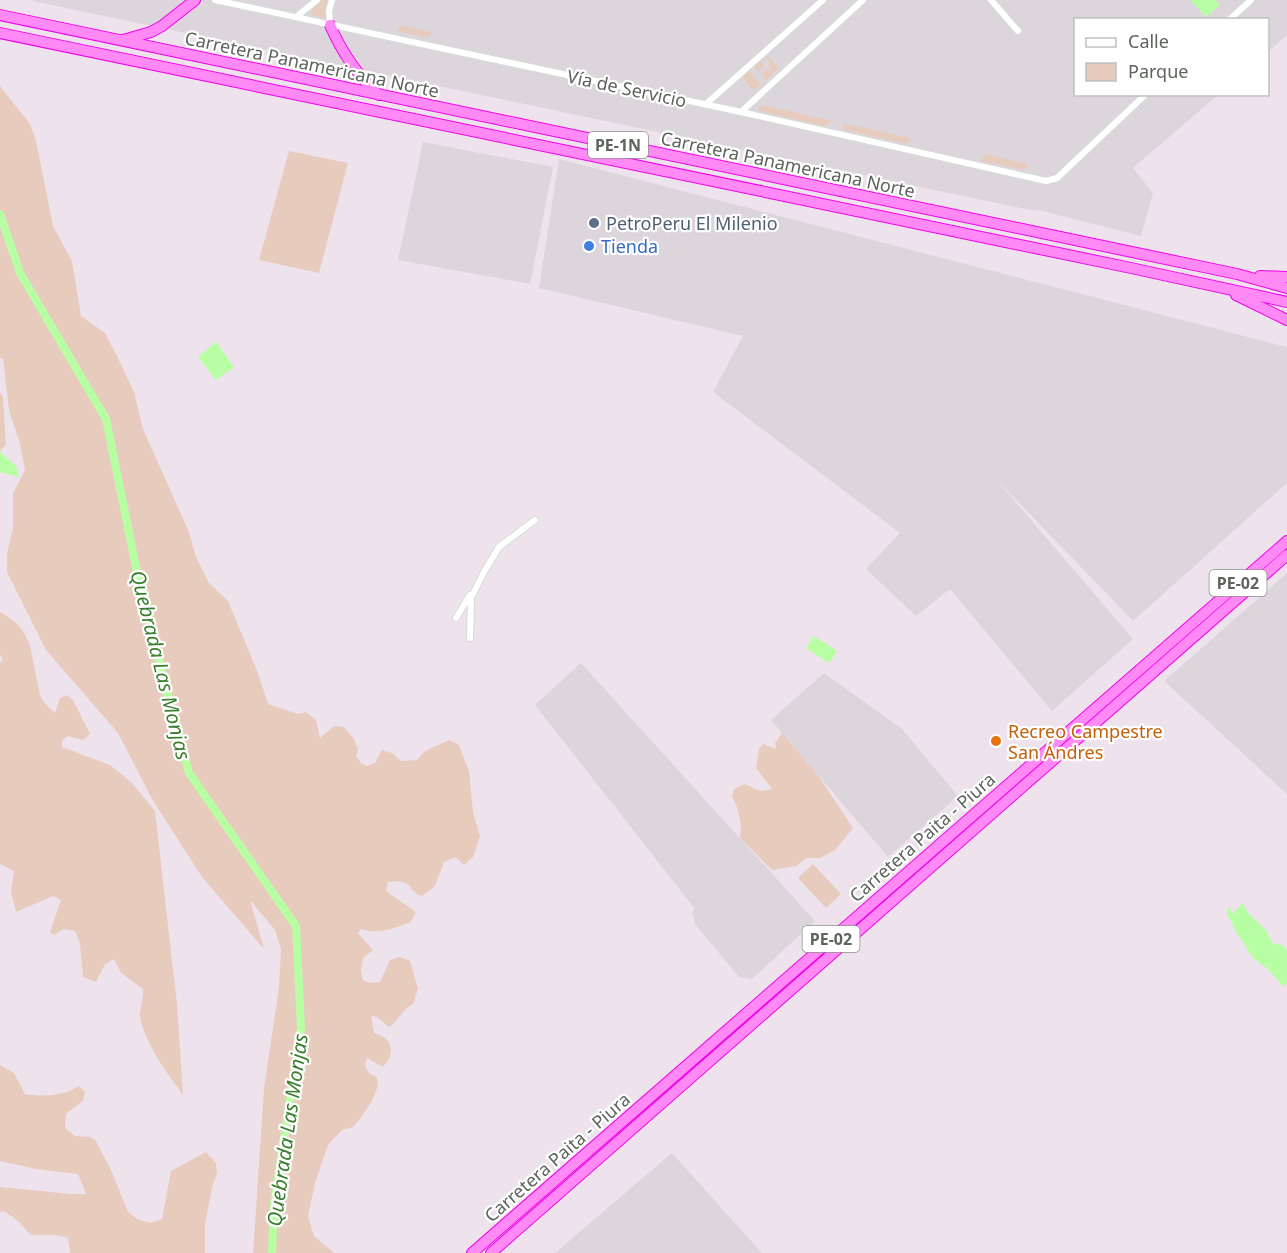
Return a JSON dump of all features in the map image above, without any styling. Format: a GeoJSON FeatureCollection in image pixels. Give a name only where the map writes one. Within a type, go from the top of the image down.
{"type":"FeatureCollection","features":[{"type":"Feature","properties":{"kind":"highway"},"geometry":{"type":"LineString","coordinates":[[119,40],[151,32],[195,0]]}},
{"type":"Feature","properties":{"kind":"highway","name":"Carretera Panamericana Norte"},"geometry":{"type":"LineString","coordinates":[[0,15],[1237,274],[1287,288]]}},
{"type":"Feature","properties":{"kind":"highway"},"geometry":{"type":"LineString","coordinates":[[330,26],[348,60],[365,82],[379,95]]}},
{"type":"Feature","properties":{"kind":"highway","name":"Carretera Panamericana Norte"},"geometry":{"type":"LineString","coordinates":[[0,33],[1287,302]]}},
{"type":"Feature","properties":{"kind":"highway"},"geometry":{"type":"LineString","coordinates":[[474,132],[477,115]]}},
{"type":"Feature","properties":{"kind":"highway"},"geometry":{"type":"LineString","coordinates":[[904,221],[907,206]]}},
{"type":"Feature","properties":{"kind":"highway"},"geometry":{"type":"LineString","coordinates":[[1237,274],[1287,277]]}},
{"type":"Feature","properties":{"kind":"highway"},"geometry":{"type":"LineString","coordinates":[[1208,284],[1287,320]]}},
{"type":"Feature","properties":{"kind":"highway","name":"Carretera Paita - Piura"},"geometry":{"type":"LineString","coordinates":[[472,1253],[1287,541]]}},
{"type":"Feature","properties":{"kind":"highway","name":"Carretera Paita - Piura"},"geometry":{"type":"LineString","coordinates":[[491,1253],[1287,555]]}},
{"type":"Feature","properties":{"kind":"street","name":"Vía de Servicio"},"geometry":{"type":"LineString","coordinates":[[215,0],[1052,181],[1144,96]]}},
{"type":"Feature","properties":{"kind":"street"},"geometry":{"type":"LineString","coordinates":[[296,17],[317,0]]}},
{"type":"Feature","properties":{"kind":"street"},"geometry":{"type":"LineString","coordinates":[[330,26],[329,11],[332,0]]}},
{"type":"Feature","properties":{"kind":"street"},"geometry":{"type":"LineString","coordinates":[[706,105],[823,0]]}},
{"type":"Feature","properties":{"kind":"street"},"geometry":{"type":"LineString","coordinates":[[741,112],[863,0]]}},
{"type":"Feature","properties":{"kind":"street"},"geometry":{"type":"LineString","coordinates":[[991,0],[1018,31]]}},
{"type":"Feature","properties":{"kind":"street"},"geometry":{"type":"LineString","coordinates":[[1231,18],[1251,0]]}},
{"type":"Feature","properties":{"kind":"street"},"geometry":{"type":"LineString","coordinates":[[456,618],[500,547],[535,520]]}},
{"type":"Feature","properties":{"kind":"street"},"geometry":{"type":"LineString","coordinates":[[470,638],[470,610],[476,587]]}},
{"type":"Feature","properties":{"kind":"shaded area"},"geometry":{"type":"Polygon","coordinates":[[[28,0],[1287,0],[1287,35],[1269,51],[1269,18],[1074,18],[1074,96],[1217,96],[1133,168],[1153,193],[1141,236],[1039,210],[1030,210],[28,0]]]}},
{"type":"Feature","properties":{"kind":"shaded area"},"geometry":{"type":"Polygon","coordinates":[[[1190,0],[1215,0],[1220,5],[1206,17],[1190,0]]]}},
{"type":"Feature","properties":{"kind":"shaded area"},"geometry":{"type":"Polygon","coordinates":[[[423,142],[553,167],[530,284],[398,260],[423,142]]]}},
{"type":"Feature","properties":{"kind":"shaded area"},"geometry":{"type":"Polygon","coordinates":[[[559,159],[1287,347],[1287,483],[1133,621],[996,479],[1133,639],[1052,711],[950,589],[916,616],[866,569],[900,533],[713,392],[743,336],[539,288],[559,159]]]}},
{"type":"Feature","properties":{"kind":"shaded area"},"geometry":{"type":"Polygon","coordinates":[[[216,342],[234,367],[216,380],[198,357],[216,342]]]}},
{"type":"Feature","properties":{"kind":"shaded area"},"geometry":{"type":"Polygon","coordinates":[[[0,452],[16,466],[19,477],[0,472],[0,452]]]}},
{"type":"Feature","properties":{"kind":"shaded area"},"geometry":{"type":"Polygon","coordinates":[[[1287,573],[1287,794],[1164,681],[1287,573]]]}},
{"type":"Feature","properties":{"kind":"shaded area"},"geometry":{"type":"Polygon","coordinates":[[[814,636],[837,651],[829,663],[806,648],[814,636]]]}},
{"type":"Feature","properties":{"kind":"shaded area"},"geometry":{"type":"Polygon","coordinates":[[[581,663],[815,921],[752,979],[739,977],[695,924],[692,912],[695,909],[535,705],[581,663]]]}},
{"type":"Feature","properties":{"kind":"shaded area"},"geometry":{"type":"Polygon","coordinates":[[[824,673],[902,729],[958,796],[888,857],[771,720],[824,673]]]}},
{"type":"Feature","properties":{"kind":"shaded area"},"geometry":{"type":"Polygon","coordinates":[[[1243,903],[1248,913],[1266,930],[1273,944],[1279,943],[1287,950],[1287,984],[1283,986],[1269,970],[1253,958],[1227,916],[1228,908],[1232,914],[1243,903]]]}},
{"type":"Feature","properties":{"kind":"shaded area"},"geometry":{"type":"Polygon","coordinates":[[[672,1153],[762,1253],[555,1253],[672,1153]]]}},
{"type":"Feature","properties":{"kind":"green space"},"geometry":{"type":"Polygon","coordinates":[[[322,0],[328,0],[324,18],[311,15],[312,9],[322,0]]]}},
{"type":"Feature","properties":{"kind":"green space"},"geometry":{"type":"Polygon","coordinates":[[[402,25],[431,32],[429,38],[396,31],[402,25]]]}},
{"type":"Feature","properties":{"kind":"green space"},"geometry":{"type":"Polygon","coordinates":[[[767,56],[777,64],[778,68],[766,80],[762,74],[768,68],[770,71],[772,69],[767,58],[762,61],[765,65],[758,72],[754,67],[767,56]]]}},
{"type":"Feature","properties":{"kind":"green space"},"geometry":{"type":"Polygon","coordinates":[[[749,71],[761,84],[757,88],[752,89],[744,80],[744,76],[749,71]]]}},
{"type":"Feature","properties":{"kind":"green space"},"geometry":{"type":"Polygon","coordinates":[[[0,86],[30,124],[36,141],[53,226],[72,261],[81,316],[105,333],[117,356],[134,392],[143,429],[189,532],[196,557],[209,583],[228,601],[258,673],[268,704],[298,714],[306,712],[316,720],[320,738],[334,726],[344,727],[354,739],[358,749],[356,756],[361,763],[367,766],[375,763],[382,750],[392,753],[401,761],[417,760],[425,751],[449,740],[459,745],[469,771],[473,812],[480,836],[473,857],[464,865],[455,857],[444,862],[435,886],[422,896],[403,882],[388,882],[386,891],[416,912],[411,922],[380,931],[361,929],[358,933],[373,950],[363,958],[361,971],[363,980],[370,983],[380,982],[390,960],[400,957],[410,961],[418,989],[413,1004],[389,1027],[377,1017],[371,1016],[374,1033],[389,1042],[390,1056],[383,1067],[367,1058],[365,1066],[369,1073],[377,1078],[378,1086],[372,1101],[353,1127],[342,1130],[328,1145],[315,1183],[308,1216],[314,1236],[334,1253],[253,1253],[264,1088],[279,987],[281,949],[275,930],[250,900],[264,949],[202,877],[152,799],[118,733],[46,650],[7,572],[7,553],[13,529],[13,493],[25,470],[20,444],[9,410],[3,359],[0,358],[0,86]]]}},
{"type":"Feature","properties":{"kind":"green space"},"geometry":{"type":"Polygon","coordinates":[[[761,105],[832,121],[826,126],[759,111],[758,107],[761,105]]]}},
{"type":"Feature","properties":{"kind":"green space"},"geometry":{"type":"Polygon","coordinates":[[[841,123],[911,138],[906,144],[844,130],[841,123]]]}},
{"type":"Feature","properties":{"kind":"green space"},"geometry":{"type":"Polygon","coordinates":[[[289,151],[348,163],[319,273],[259,260],[289,151]]]}},
{"type":"Feature","properties":{"kind":"green space"},"geometry":{"type":"Polygon","coordinates":[[[985,154],[1028,164],[1024,170],[981,161],[985,154]]]}},
{"type":"Feature","properties":{"kind":"green space"},"geometry":{"type":"Polygon","coordinates":[[[0,392],[3,397],[6,445],[0,451],[0,392]]]}},
{"type":"Feature","properties":{"kind":"green space"},"geometry":{"type":"Polygon","coordinates":[[[0,612],[19,626],[25,634],[43,701],[55,713],[60,698],[67,695],[73,700],[90,734],[83,740],[67,736],[62,741],[62,747],[110,765],[131,782],[155,811],[177,1004],[183,1095],[157,1058],[143,1028],[140,1014],[143,989],[121,973],[114,959],[105,964],[96,982],[83,977],[80,944],[75,931],[63,929],[54,935],[50,932],[61,900],[53,896],[16,912],[11,892],[14,871],[0,864],[0,663],[3,659],[0,655],[0,612]]]}},
{"type":"Feature","properties":{"kind":"green space"},"geometry":{"type":"Polygon","coordinates":[[[782,733],[818,775],[853,828],[835,850],[820,858],[806,858],[796,866],[772,870],[740,838],[739,816],[732,796],[734,789],[745,784],[760,791],[772,789],[756,768],[759,749],[763,744],[776,749],[775,743],[782,733]]]}},
{"type":"Feature","properties":{"kind":"green space"},"geometry":{"type":"Polygon","coordinates":[[[813,864],[841,894],[826,908],[798,878],[813,864]]]}},
{"type":"Feature","properties":{"kind":"green space"},"geometry":{"type":"Polygon","coordinates":[[[0,1065],[14,1073],[25,1094],[53,1095],[79,1086],[85,1092],[83,1101],[66,1114],[65,1128],[75,1136],[90,1137],[96,1141],[112,1172],[128,1212],[137,1219],[150,1223],[162,1219],[171,1171],[206,1152],[216,1163],[217,1173],[205,1224],[205,1253],[70,1253],[68,1238],[57,1235],[31,1235],[18,1221],[4,1211],[0,1212],[0,1187],[86,1194],[78,1174],[36,1169],[0,1161],[0,1065]]]}},
{"type":"Feature","properties":{"kind":"waterway","name":"Quebrada Las Monjas"},"geometry":{"type":"LineString","coordinates":[[0,214],[20,273],[106,419],[143,602],[189,773],[296,926],[301,1028],[274,1204],[272,1253]]}},
{"type":"Feature","properties":{"kind":"place","name":"PetroPeru El Milenio"},"geometry":{"type":"Point","coordinates":[594,223]}},
{"type":"Feature","properties":{"kind":"place","name":"Tienda"},"geometry":{"type":"Point","coordinates":[589,246]}},
{"type":"Feature","properties":{"kind":"place","name":"Recreo Campestre San Ándres"},"geometry":{"type":"Point","coordinates":[996,741]}}]}
